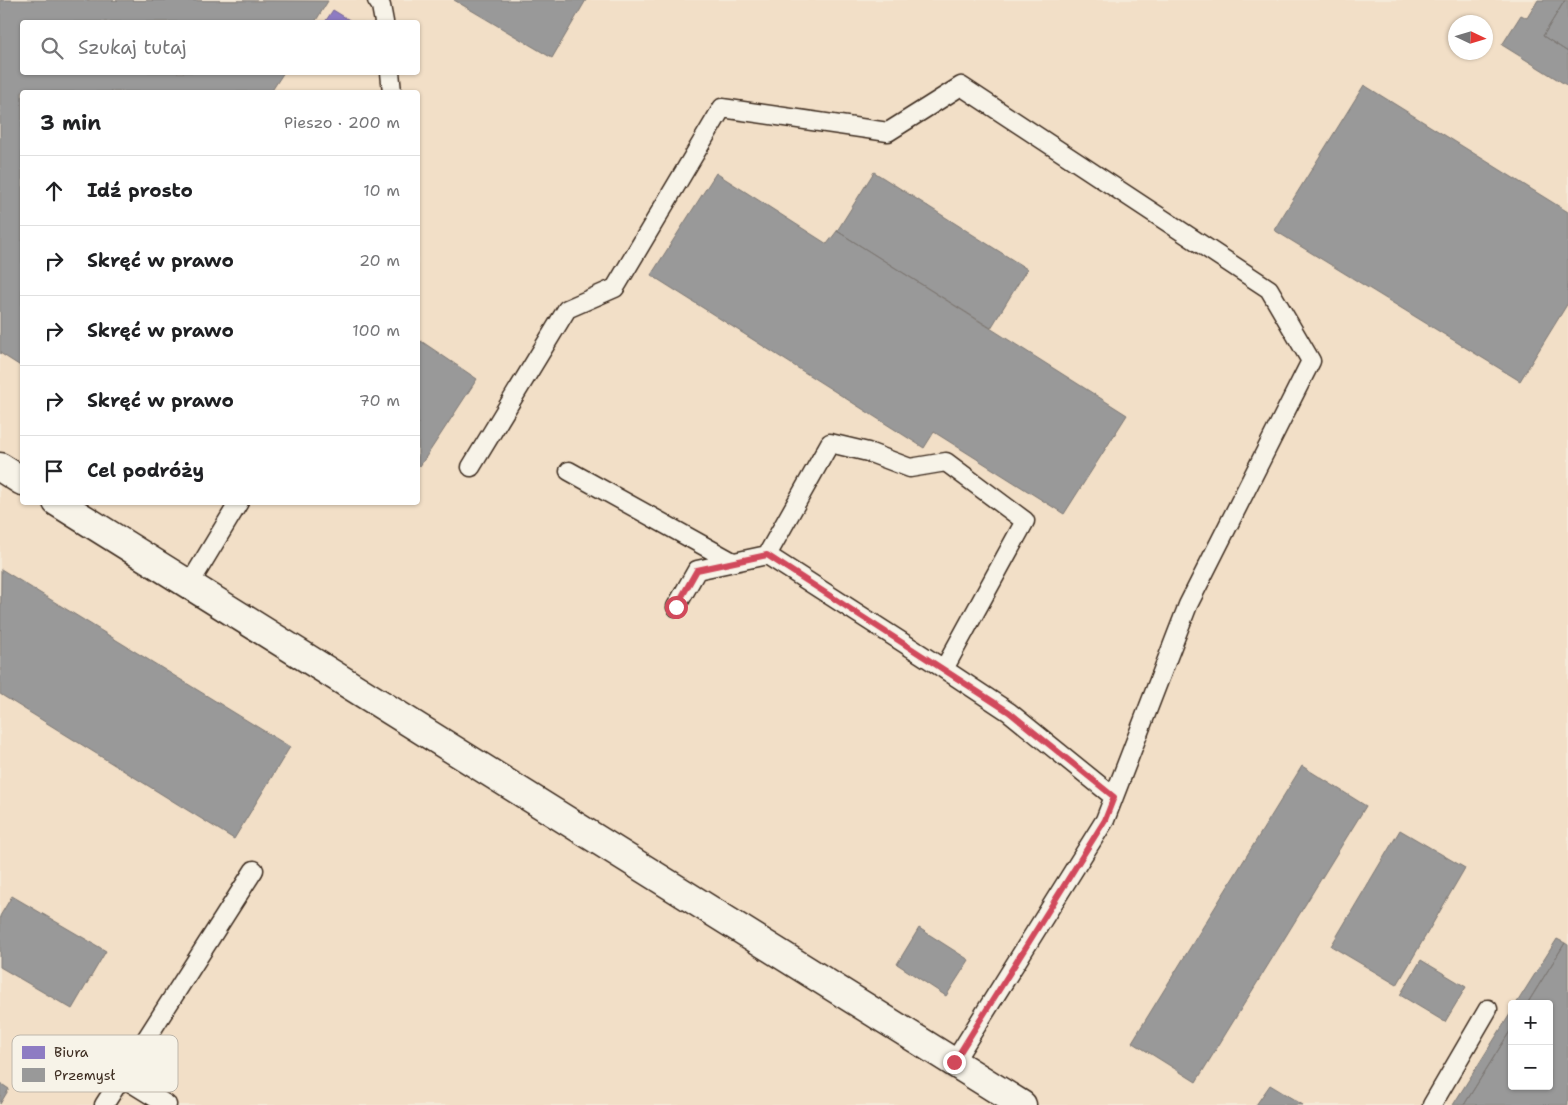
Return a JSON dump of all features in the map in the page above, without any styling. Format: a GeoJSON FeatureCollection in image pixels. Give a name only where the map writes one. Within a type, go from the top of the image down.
{"type":"FeatureCollection","features":[{"type":"Feature","properties":{"kind":"street"},"geometry":{"type":"LineString","coordinates":[[0,467],[20,480]]}},
{"type":"Feature","properties":{"kind":"street"},"geometry":{"type":"LineString","coordinates":[[62,505],[1022,1105]]}},
{"type":"Feature","properties":{"kind":"lane"},"geometry":{"type":"LineString","coordinates":[[377,0],[381,6],[384,20]]}},
{"type":"Feature","properties":{"kind":"lane"},"geometry":{"type":"LineString","coordinates":[[390,75],[392,90]]}},
{"type":"Feature","properties":{"kind":"lane"},"geometry":{"type":"LineString","coordinates":[[471,467],[567,309],[615,288],[722,108],[888,132],[961,86],[1269,289],[1311,361],[1188,606],[1105,820],[954,1062]]}},
{"type":"Feature","properties":{"kind":"lane"},"geometry":{"type":"LineString","coordinates":[[767,555],[830,443],[868,452],[910,468],[946,462],[1025,521],[944,669]]}},
{"type":"Feature","properties":{"kind":"lane"},"geometry":{"type":"LineString","coordinates":[[569,470],[733,562]]}},
{"type":"Feature","properties":{"kind":"lane"},"geometry":{"type":"LineString","coordinates":[[189,585],[237,505]]}},
{"type":"Feature","properties":{"kind":"lane"},"geometry":{"type":"LineString","coordinates":[[676,607],[697,570],[767,555],[1009,712],[1114,797]]}},
{"type":"Feature","properties":{"kind":"lane"},"geometry":{"type":"LineString","coordinates":[[149,1035],[254,870]]}},
{"type":"Feature","properties":{"kind":"lane"},"geometry":{"type":"LineString","coordinates":[[1432,1105],[1488,1009]]}},
{"type":"Feature","properties":{"kind":"lane"},"geometry":{"type":"LineString","coordinates":[[104,1105],[112,1092]]}},
{"type":"Feature","properties":{"kind":"lane"},"geometry":{"type":"LineString","coordinates":[[146,1092],[166,1105]]}},
{"type":"Feature","properties":{"kind":"shaded area"},"geometry":{"type":"Polygon","coordinates":[[[0,0],[1568,0],[1568,1105],[0,1105],[0,0]]]}},
{"type":"Feature","properties":{"kind":"building: Biura"},"geometry":{"type":"Polygon","coordinates":[[[333,10],[349,20],[326,20],[333,10]]]}},
{"type":"Feature","properties":{"kind":"building: Przemysł"},"geometry":{"type":"Polygon","coordinates":[[[0,0],[328,1],[316,20],[20,20],[20,75],[282,75],[272,90],[20,90],[20,366],[0,353],[0,0]]]}},
{"type":"Feature","properties":{"kind":"building: Przemysł"},"geometry":{"type":"Polygon","coordinates":[[[454,0],[586,0],[552,58],[454,0]]]}},
{"type":"Feature","properties":{"kind":"building: Przemysł"},"geometry":{"type":"Polygon","coordinates":[[[1538,0],[1565,0],[1543,36],[1568,52],[1568,86],[1502,45],[1521,15],[1527,18],[1538,0]]]}},
{"type":"Feature","properties":{"kind":"building: Przemysł"},"geometry":{"type":"Polygon","coordinates":[[[1565,0],[1568,0],[1568,52],[1543,36],[1565,0]]]}},
{"type":"Feature","properties":{"kind":"building: Przemysł"},"geometry":{"type":"Polygon","coordinates":[[[1364,85],[1568,212],[1568,303],[1520,381],[1274,230],[1364,85]]]}},
{"type":"Feature","properties":{"kind":"building: Przemysł"},"geometry":{"type":"Polygon","coordinates":[[[874,172],[1027,269],[991,328],[837,231],[874,172]]]}},
{"type":"Feature","properties":{"kind":"building: Przemysł"},"geometry":{"type":"Polygon","coordinates":[[[716,173],[827,244],[837,231],[1127,415],[1064,514],[934,432],[924,448],[651,275],[716,173]]]}},
{"type":"Feature","properties":{"kind":"building: Przemysł"},"geometry":{"type":"Polygon","coordinates":[[[421,341],[477,379],[420,466],[421,341]]]}},
{"type":"Feature","properties":{"kind":"building: Przemysł"},"geometry":{"type":"Polygon","coordinates":[[[1,569],[290,747],[234,839],[0,694],[1,569]]]}},
{"type":"Feature","properties":{"kind":"building: Przemysł"},"geometry":{"type":"Polygon","coordinates":[[[1302,766],[1366,806],[1196,1082],[1132,1042],[1302,766]]]}},
{"type":"Feature","properties":{"kind":"building: Przemysł"},"geometry":{"type":"Polygon","coordinates":[[[1400,830],[1465,868],[1397,985],[1331,946],[1400,830]]]}},
{"type":"Feature","properties":{"kind":"building: Przemysł"},"geometry":{"type":"Polygon","coordinates":[[[12,896],[106,951],[72,1009],[0,967],[0,916],[12,896]]]}},
{"type":"Feature","properties":{"kind":"building: Przemysł"},"geometry":{"type":"Polygon","coordinates":[[[919,928],[969,960],[946,996],[897,964],[919,928]]]}},
{"type":"Feature","properties":{"kind":"building: Przemysł"},"geometry":{"type":"Polygon","coordinates":[[[1557,939],[1565,943],[1529,1000],[1519,1000],[1557,939]]]}},
{"type":"Feature","properties":{"kind":"building: Przemysł"},"geometry":{"type":"Polygon","coordinates":[[[1565,943],[1568,945],[1568,1105],[1464,1105],[1508,1034],[1508,1090],[1553,1090],[1553,1000],[1529,1000],[1565,943]]]}},
{"type":"Feature","properties":{"kind":"building: Przemysł"},"geometry":{"type":"Polygon","coordinates":[[[1421,960],[1466,987],[1445,1022],[1400,995],[1421,960]]]}},
{"type":"Feature","properties":{"kind":"building: Przemysł"},"geometry":{"type":"Polygon","coordinates":[[[1508,1017],[1508,1034],[1464,1105],[1453,1105],[1508,1017]]]}},
{"type":"Feature","properties":{"kind":"building: Przemysł"},"geometry":{"type":"Polygon","coordinates":[[[0,1083],[9,1089],[0,1104],[0,1083]]]}},
{"type":"Feature","properties":{"kind":"building: Przemysł"},"geometry":{"type":"Polygon","coordinates":[[[1270,1085],[1303,1105],[1256,1105],[1270,1085]]]}},
{"type":"Feature","properties":{"kind":"route"},"geometry":{"type":"LineString","coordinates":[[676,607],[697,570],[767,555],[1009,712],[1114,797],[1105,820],[954,1062]]}}]}
